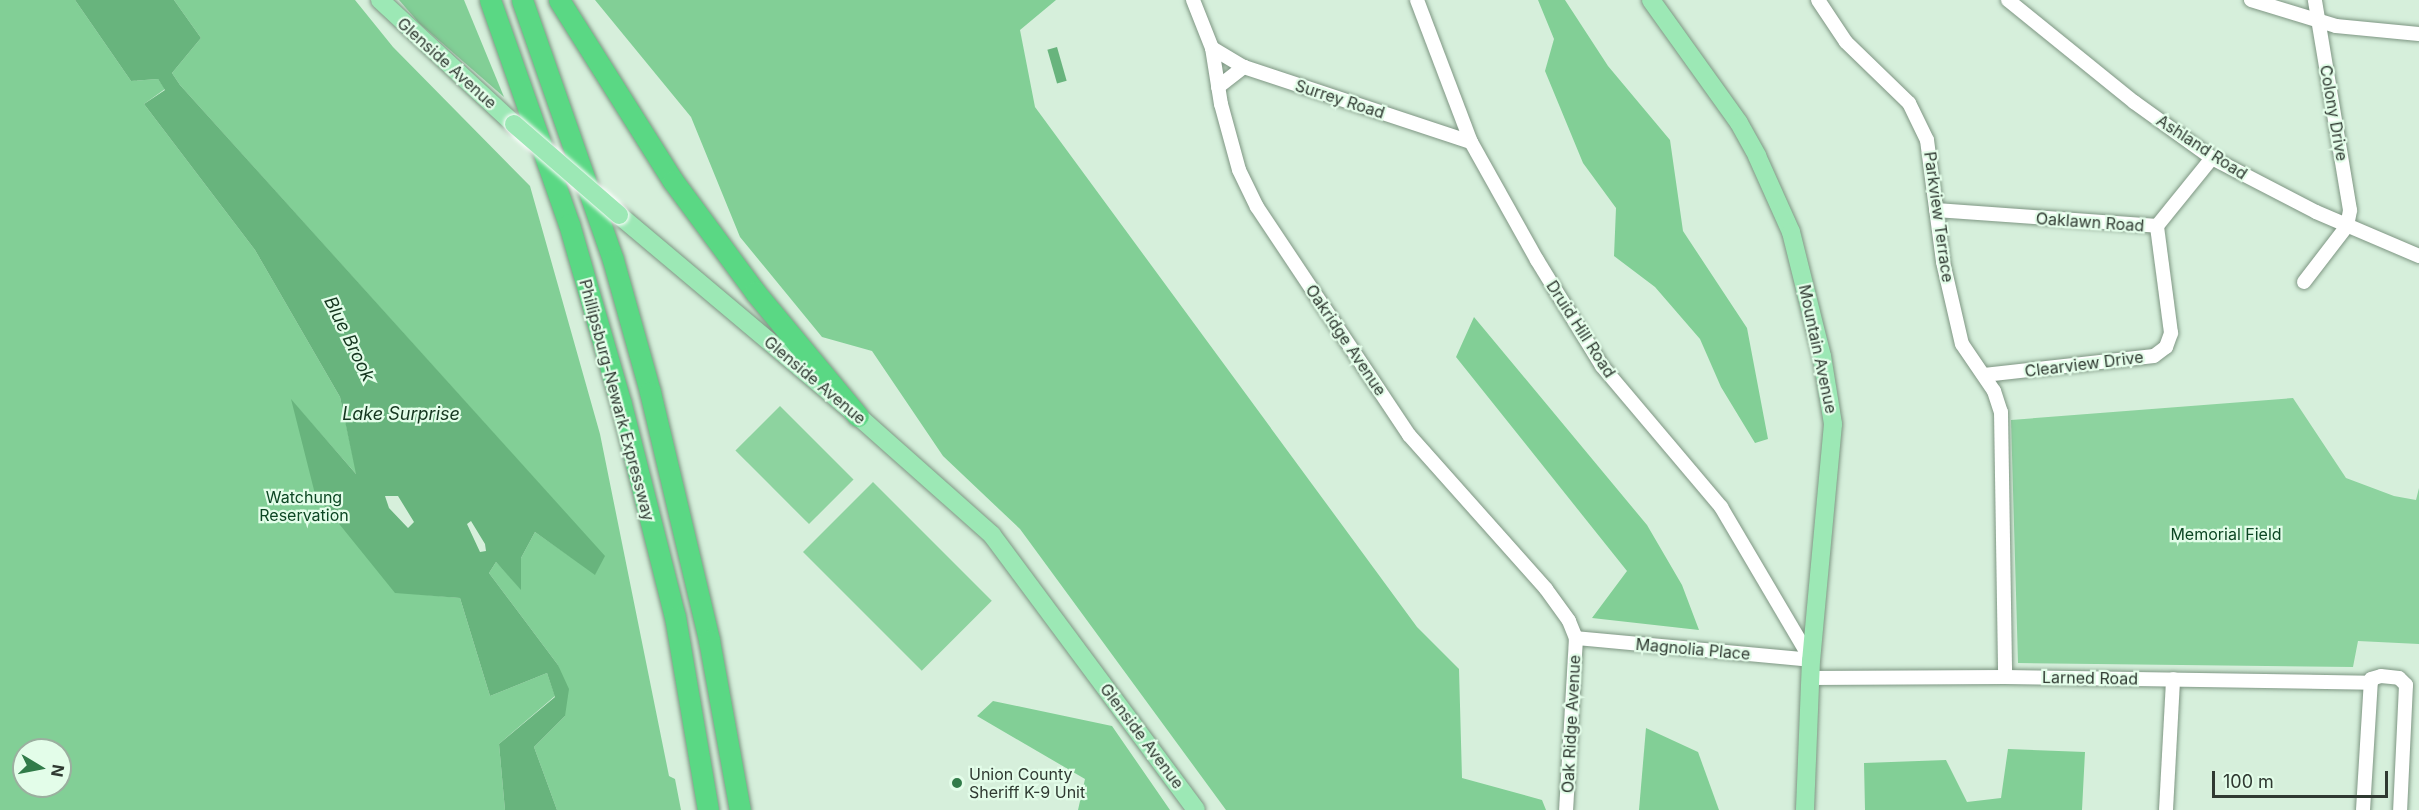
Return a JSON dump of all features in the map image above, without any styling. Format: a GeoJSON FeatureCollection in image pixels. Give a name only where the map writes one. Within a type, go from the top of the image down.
{"type":"FeatureCollection","features":[{"type":"Feature","properties":{"kind":"highway","name":"Phillipsburg-Newark Expressway"},"geometry":{"type":"LineString","coordinates":[[490,0],[569,224],[621,404],[675,616],[708,810]]}},
{"type":"Feature","properties":{"kind":"highway","name":"Phillipsburg-Newark Expressway"},"geometry":{"type":"LineString","coordinates":[[522,0],[613,260],[650,392],[710,640],[740,810]]}},
{"type":"Feature","properties":{"kind":"highway"},"geometry":{"type":"LineString","coordinates":[[559,0],[673,181],[755,292],[858,416]]}},
{"type":"Feature","properties":{"kind":"main road","name":"Glenside Avenue"},"geometry":{"type":"LineString","coordinates":[[380,0],[514,124],[953,498],[1011,558],[1196,810]]}},
{"type":"Feature","properties":{"kind":"main road","name":"Mountain Avenue"},"geometry":{"type":"LineString","coordinates":[[1651,0],[1739,123],[1778,200],[1802,271],[1833,424],[1810,669],[1805,810]]}},
{"type":"Feature","properties":{"kind":"street","name":"Oakridge Avenue"},"geometry":{"type":"LineString","coordinates":[[1193,0],[1212,48],[1218,87],[1239,170],[1257,207],[1409,435],[1546,589],[1576,638]]}},
{"type":"Feature","properties":{"kind":"street","name":"Druid Hill Road"},"geometry":{"type":"LineString","coordinates":[[1417,0],[1471,142],[1602,366],[1715,499],[1810,669]]}},
{"type":"Feature","properties":{"kind":"street","name":"Parkview Terrace"},"geometry":{"type":"LineString","coordinates":[[1818,0],[1846,42],[1900,93],[1916,115],[1931,153],[1943,261],[1962,344],[1984,375],[2001,412],[2005,677]]}},
{"type":"Feature","properties":{"kind":"street","name":"Ashland Road"},"geometry":{"type":"LineString","coordinates":[[2008,0],[2134,102],[2212,158],[2346,226],[2419,256]]}},
{"type":"Feature","properties":{"kind":"street"},"geometry":{"type":"LineString","coordinates":[[2251,0],[2319,23],[2419,34]]}},
{"type":"Feature","properties":{"kind":"street","name":"Colony Drive"},"geometry":{"type":"LineString","coordinates":[[2315,0],[2350,206],[2346,226]]}},
{"type":"Feature","properties":{"kind":"street","name":"Surrey Road"},"geometry":{"type":"LineString","coordinates":[[1212,48],[1244,67],[1471,142]]}},
{"type":"Feature","properties":{"kind":"street"},"geometry":{"type":"LineString","coordinates":[[1218,87],[1244,67]]}},
{"type":"Feature","properties":{"kind":"street","name":"Oaklawn Road"},"geometry":{"type":"LineString","coordinates":[[1936,210],[2157,226],[2212,158]]}},
{"type":"Feature","properties":{"kind":"street","name":"Clearview Drive"},"geometry":{"type":"LineString","coordinates":[[1984,375],[2154,356],[2166,347],[2171,333],[2157,226]]}},
{"type":"Feature","properties":{"kind":"street"},"geometry":{"type":"LineString","coordinates":[[2304,282],[2346,226]]}},
{"type":"Feature","properties":{"kind":"street","name":"Magnolia Place"},"geometry":{"type":"LineString","coordinates":[[1576,638],[1810,669]]}},
{"type":"Feature","properties":{"kind":"street","name":"Oak Ridge Avenue"},"geometry":{"type":"LineString","coordinates":[[1566,810],[1576,638]]}},
{"type":"Feature","properties":{"kind":"street","name":"Larned Road"},"geometry":{"type":"LineString","coordinates":[[1810,669],[2005,677],[2371,683],[2381,676],[2399,678],[2406,684],[2400,810]]}},
{"type":"Feature","properties":{"kind":"street"},"geometry":{"type":"LineString","coordinates":[[2166,810],[2173,679]]}},
{"type":"Feature","properties":{"kind":"street"},"geometry":{"type":"LineString","coordinates":[[2363,810],[2371,683]]}},
{"type":"Feature","properties":{"kind":"green space","name":"Watchung Reservation"},"geometry":{"type":"Polygon","coordinates":[[[0,0],[75,0],[131,81],[158,79],[165,89],[144,104],[255,250],[340,397],[357,475],[292,401],[395,592],[460,598],[490,696],[547,673],[555,696],[499,744],[505,810],[0,810],[0,0]]]}},
{"type":"Feature","properties":{"kind":"green space"},"geometry":{"type":"Polygon","coordinates":[[[174,0],[355,0],[393,47],[530,186],[600,434],[669,776],[675,779],[681,810],[557,810],[534,747],[565,716],[558,665],[489,573],[496,562],[521,589],[521,558],[535,532],[595,574],[604,556],[180,85],[172,73],[201,38],[174,0]]]}},
{"type":"Feature","properties":{"kind":"green space"},"geometry":{"type":"Polygon","coordinates":[[[399,0],[464,0],[504,97],[419,23],[399,0]]]}},
{"type":"Feature","properties":{"kind":"green space"},"geometry":{"type":"Polygon","coordinates":[[[595,0],[1056,0],[1020,30],[1035,107],[1417,627],[1459,669],[1462,778],[1542,800],[1546,810],[1226,810],[1020,529],[943,456],[872,351],[822,337],[740,237],[691,117],[595,0]]]}},
{"type":"Feature","properties":{"kind":"green space"},"geometry":{"type":"Polygon","coordinates":[[[1538,0],[1565,0],[1608,66],[1670,140],[1683,231],[1747,328],[1768,439],[1755,443],[1721,387],[1700,339],[1655,287],[1614,256],[1616,208],[1583,163],[1545,71],[1554,39],[1538,0]]]}},
{"type":"Feature","properties":{"kind":"green space"},"geometry":{"type":"Polygon","coordinates":[[[1474,317],[1647,525],[1682,585],[1699,630],[1592,618],[1627,571],[1456,357],[1474,317]]]}},
{"type":"Feature","properties":{"kind":"green space","name":"Memorial Field"},"geometry":{"type":"Polygon","coordinates":[[[2293,398],[2346,478],[2394,496],[2416,500],[2419,488],[2419,644],[2358,641],[2353,667],[2018,663],[2011,420],[2293,398]]]}},
{"type":"Feature","properties":{"kind":"green space"},"geometry":{"type":"Polygon","coordinates":[[[780,406],[854,480],[809,524],[735,451],[780,406]]]}},
{"type":"Feature","properties":{"kind":"green space"},"geometry":{"type":"Polygon","coordinates":[[[873,482],[992,601],[922,671],[803,552],[873,482]]]}},
{"type":"Feature","properties":{"kind":"green space"},"geometry":{"type":"Polygon","coordinates":[[[993,701],[1112,726],[1170,810],[1078,810],[1085,779],[977,716],[993,701]]]}},
{"type":"Feature","properties":{"kind":"green space"},"geometry":{"type":"Polygon","coordinates":[[[1646,728],[1698,752],[1719,810],[1639,810],[1646,728]]]}},
{"type":"Feature","properties":{"kind":"green space"},"geometry":{"type":"Polygon","coordinates":[[[2008,749],[2085,752],[2082,810],[1865,810],[1864,763],[1946,760],[1967,802],[2001,798],[2008,749]]]}},
{"type":"Feature","properties":{"kind":"water","name":"Lake Surprise"},"geometry":{"type":"Polygon","coordinates":[[[75,0],[174,0],[201,38],[172,73],[180,85],[605,556],[595,575],[535,532],[521,558],[521,590],[496,562],[489,573],[558,665],[569,689],[565,716],[534,747],[557,810],[505,810],[499,744],[555,697],[547,673],[490,696],[460,598],[395,593],[315,494],[291,399],[356,474],[340,397],[255,250],[144,104],[165,90],[158,79],[131,81],[75,0]],[[385,496],[389,508],[408,528],[414,522],[398,496],[385,496]],[[471,521],[467,524],[480,552],[486,551],[485,544],[471,521]]]}},
{"type":"Feature","properties":{"kind":"water"},"geometry":{"type":"Polygon","coordinates":[[[1057,47],[1067,81],[1057,83],[1047,50],[1057,47]]]}},
{"type":"Feature","properties":{"kind":"place","name":"Union County Sheriff K-9 Unit"},"geometry":{"type":"Point","coordinates":[957,783]}},
{"type":"Feature","properties":{"kind":"water label","name":"Blue Brook"},"geometry":{"type":"Point","coordinates":[349,339]}}]}
